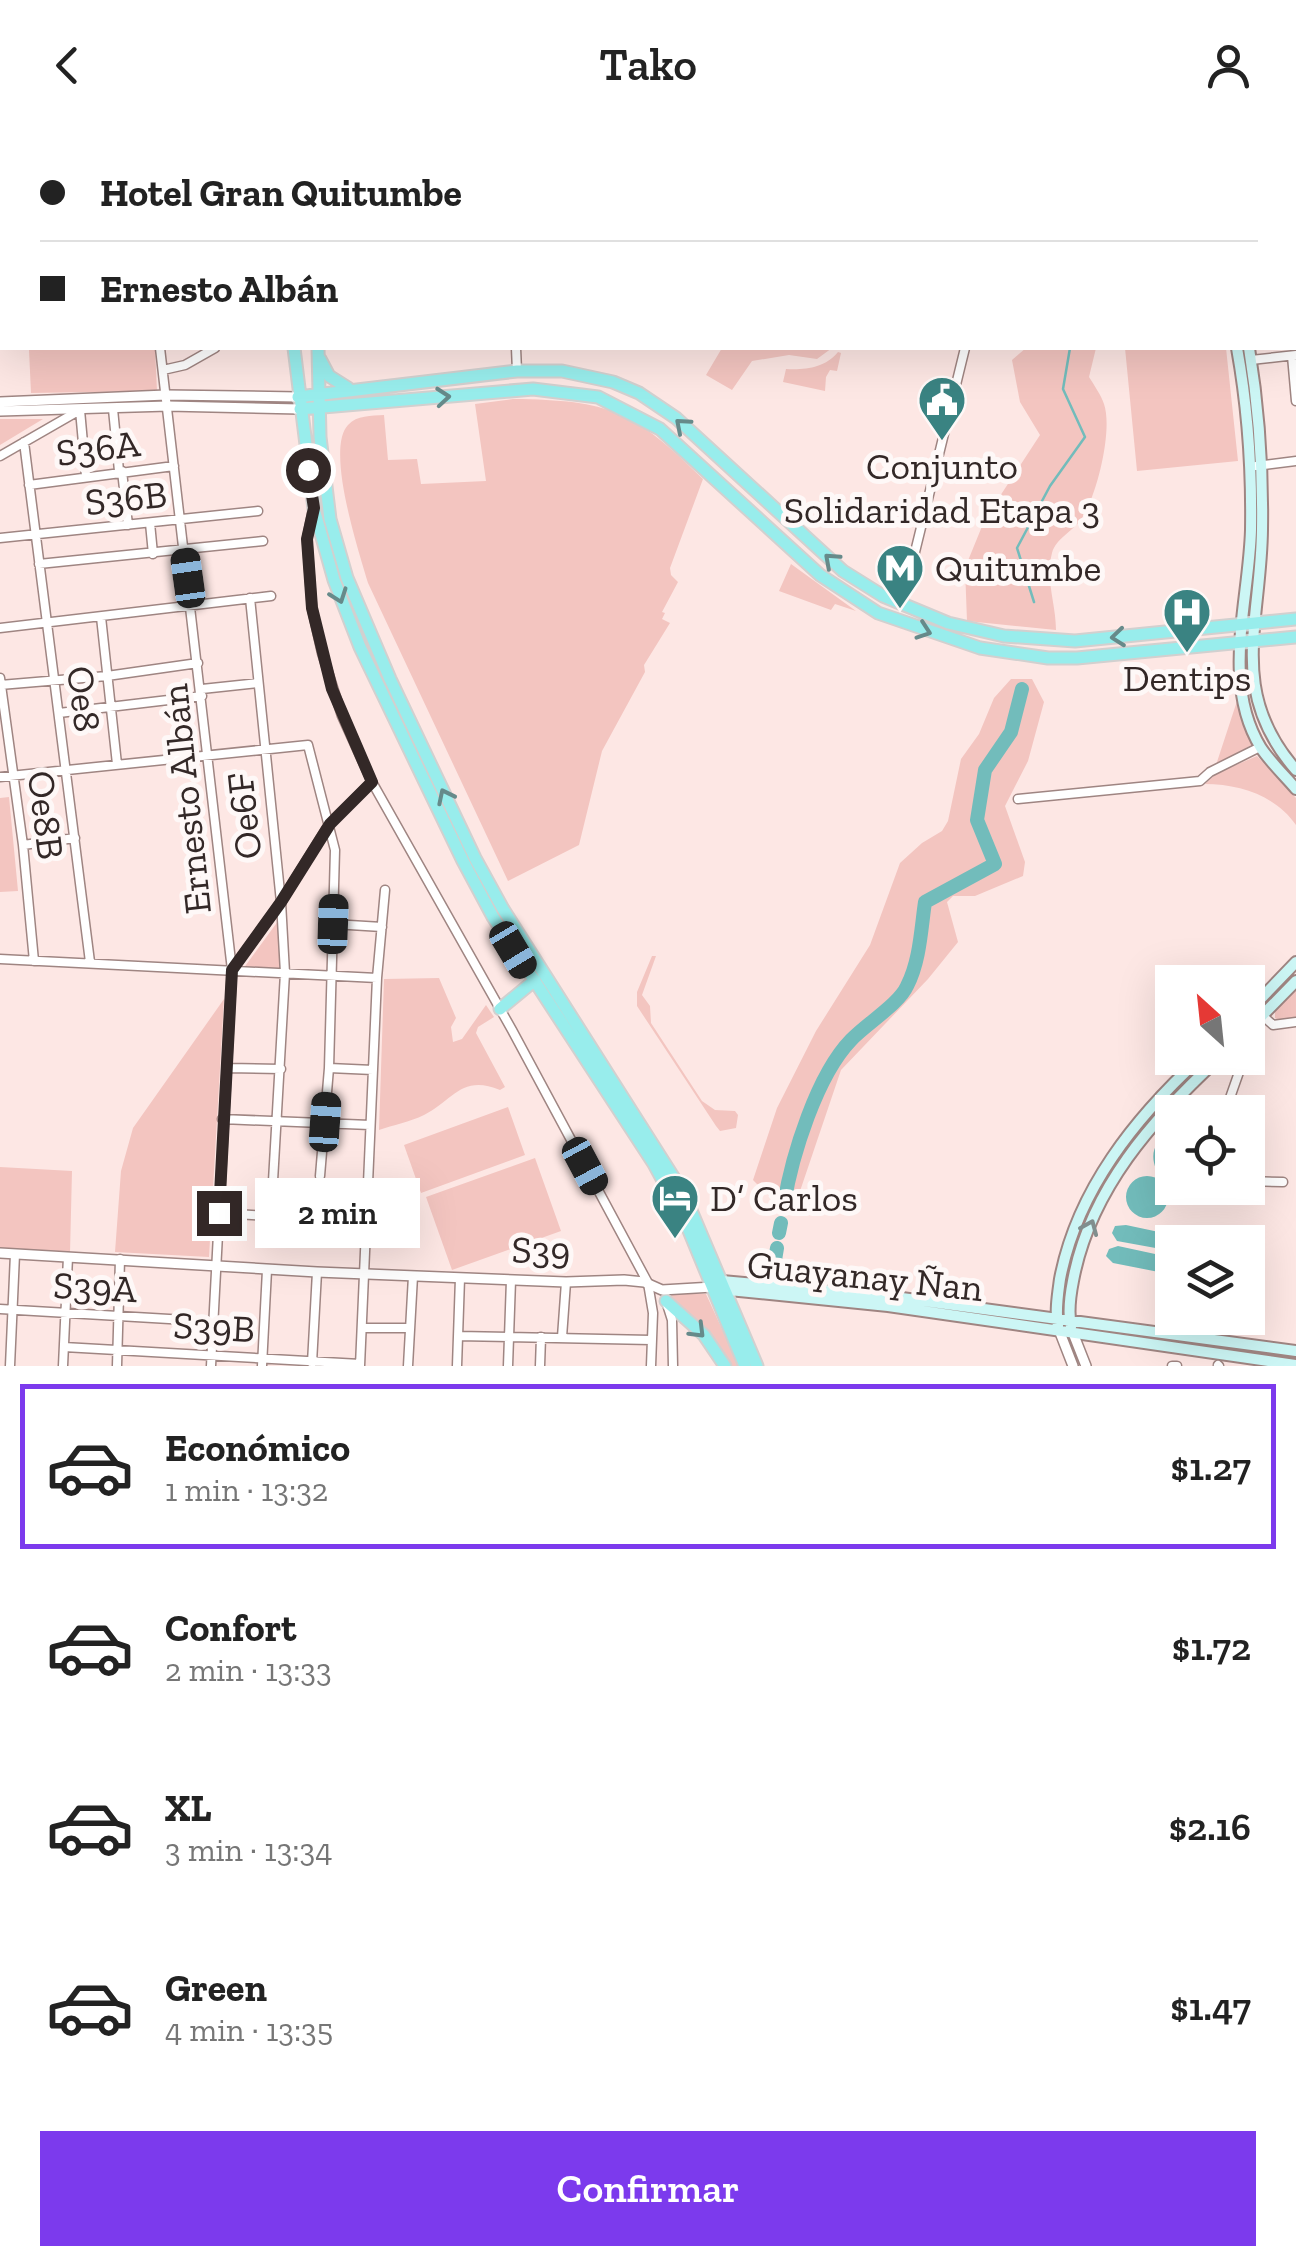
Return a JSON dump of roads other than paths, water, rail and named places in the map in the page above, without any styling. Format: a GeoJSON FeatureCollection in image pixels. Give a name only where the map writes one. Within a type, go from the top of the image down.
{"type":"FeatureCollection","features":[{"type":"Feature","properties":{"kind":"main road"},"geometry":{"type":"LineString","coordinates":[[294,350],[314,508],[334,580],[377,685],[462,862],[677,1181],[753,1365]]}},
{"type":"Feature","properties":{"kind":"main road"},"geometry":{"type":"LineString","coordinates":[[318,350],[329,376],[352,389]]}},
{"type":"Feature","properties":{"kind":"main road"},"geometry":{"type":"LineString","coordinates":[[318,350],[320,437],[330,519],[363,617],[475,858],[538,977]]}},
{"type":"Feature","properties":{"kind":"main road"},"geometry":{"type":"LineString","coordinates":[[1238,350],[1262,535],[1242,695],[1260,747],[1296,789]]}},
{"type":"Feature","properties":{"kind":"main road"},"geometry":{"type":"LineString","coordinates":[[1250,354],[1260,412],[1256,466]]}},
{"type":"Feature","properties":{"kind":"main road"},"geometry":{"type":"LineString","coordinates":[[299,403],[319,392],[516,372],[562,371],[613,382],[639,393],[676,418],[843,571],[902,605],[968,628],[1049,641],[1296,619]]}},
{"type":"Feature","properties":{"kind":"main road"},"geometry":{"type":"LineString","coordinates":[[299,403],[320,409],[533,389],[598,397],[660,429],[820,575],[851,598],[894,621],[962,644],[1000,652],[1077,658],[1296,636]]}},
{"type":"Feature","properties":{"kind":"main road"},"geometry":{"type":"LineString","coordinates":[[320,437],[328,424],[353,406]]}},
{"type":"Feature","properties":{"kind":"main road"},"geometry":{"type":"LineString","coordinates":[[1247,643],[1262,720],[1273,742],[1296,770]]}},
{"type":"Feature","properties":{"kind":"main road"},"geometry":{"type":"LineString","coordinates":[[1265,994],[1296,962]]}},
{"type":"Feature","properties":{"kind":"main road"},"geometry":{"type":"LineString","coordinates":[[500,1009],[538,977]]}},
{"type":"Feature","properties":{"kind":"main road"},"geometry":{"type":"LineString","coordinates":[[1265,1013],[1296,981]]}},
{"type":"Feature","properties":{"kind":"main road"},"geometry":{"type":"LineString","coordinates":[[1058,1325],[1064,1263],[1100,1176],[1153,1104],[1183,1075]]}},
{"type":"Feature","properties":{"kind":"main road"},"geometry":{"type":"LineString","coordinates":[[1071,1327],[1076,1266],[1111,1182],[1162,1112],[1201,1075]]}},
{"type":"Feature","properties":{"kind":"main road","name":"Guayanay Ñan"},"geometry":{"type":"LineString","coordinates":[[720,1287],[1058,1325],[1209,1346],[1296,1364]]}},
{"type":"Feature","properties":{"kind":"main road"},"geometry":{"type":"LineString","coordinates":[[664,1295],[704,1335],[725,1366]]}},
{"type":"Feature","properties":{"kind":"main road","name":"Guayanay Ñan"},"geometry":{"type":"LineString","coordinates":[[1209,1346],[1296,1352]]}},
{"type":"Feature","properties":{"kind":"street","name":"Ernesto Albán"},"geometry":{"type":"LineString","coordinates":[[160,350],[232,970],[211,1366]]}},
{"type":"Feature","properties":{"kind":"street"},"geometry":{"type":"LineString","coordinates":[[163,370],[185,366],[212,350]]}},
{"type":"Feature","properties":{"kind":"street"},"geometry":{"type":"LineString","coordinates":[[516,350],[516,372]]}},
{"type":"Feature","properties":{"kind":"street"},"geometry":{"type":"LineString","coordinates":[[902,605],[964,350]]}},
{"type":"Feature","properties":{"kind":"street"},"geometry":{"type":"LineString","coordinates":[[1250,354],[1294,356],[1296,401]]}},
{"type":"Feature","properties":{"kind":"street"},"geometry":{"type":"LineString","coordinates":[[0,402],[113,409],[167,400]]}},
{"type":"Feature","properties":{"kind":"street"},"geometry":{"type":"LineString","coordinates":[[0,411],[167,400],[299,403]]}},
{"type":"Feature","properties":{"kind":"street"},"geometry":{"type":"LineString","coordinates":[[0,456],[80,405]]}},
{"type":"Feature","properties":{"kind":"street"},"geometry":{"type":"LineString","coordinates":[[80,405],[86,476]]}},
{"type":"Feature","properties":{"kind":"street"},"geometry":{"type":"LineString","coordinates":[[113,409],[128,526]]}},
{"type":"Feature","properties":{"kind":"street","name":"Oe8"},"geometry":{"type":"LineString","coordinates":[[24,442],[90,962]]}},
{"type":"Feature","properties":{"kind":"street"},"geometry":{"type":"LineString","coordinates":[[1256,466],[1296,461]]}},
{"type":"Feature","properties":{"kind":"street","name":"S36A"},"geometry":{"type":"LineString","coordinates":[[29,485],[174,466]]}},
{"type":"Feature","properties":{"kind":"street"},"geometry":{"type":"LineString","coordinates":[[314,508],[307,539],[312,608],[342,716],[372,782],[648,1283],[653,1313],[651,1366]]}},
{"type":"Feature","properties":{"kind":"street","name":"S36B"},"geometry":{"type":"LineString","coordinates":[[0,538],[258,511]]}},
{"type":"Feature","properties":{"kind":"street"},"geometry":{"type":"LineString","coordinates":[[150,524],[153,554]]}},
{"type":"Feature","properties":{"kind":"street"},"geometry":{"type":"LineString","coordinates":[[38,564],[263,541]]}},
{"type":"Feature","properties":{"kind":"street"},"geometry":{"type":"LineString","coordinates":[[0,628],[271,596]]}},
{"type":"Feature","properties":{"kind":"street","name":"Oe6F"},"geometry":{"type":"LineString","coordinates":[[219,1213],[270,1216],[281,1069],[285,973],[281,902],[250,598]]}},
{"type":"Feature","properties":{"kind":"street"},"geometry":{"type":"LineString","coordinates":[[101,618],[117,764]]}},
{"type":"Feature","properties":{"kind":"street"},"geometry":{"type":"LineString","coordinates":[[0,685],[198,664]]}},
{"type":"Feature","properties":{"kind":"street","name":"Oe8B"},"geometry":{"type":"LineString","coordinates":[[0,678],[34,961]]}},
{"type":"Feature","properties":{"kind":"street"},"geometry":{"type":"LineString","coordinates":[[58,713],[258,682]]}},
{"type":"Feature","properties":{"kind":"street"},"geometry":{"type":"LineString","coordinates":[[0,778],[264,748],[305,744],[310,747],[335,850],[330,1068],[320,1176]]}},
{"type":"Feature","properties":{"kind":"street"},"geometry":{"type":"LineString","coordinates":[[1018,799],[1200,781],[1260,747]]}},
{"type":"Feature","properties":{"kind":"street"},"geometry":{"type":"LineString","coordinates":[[232,970],[330,824],[372,782]]}},
{"type":"Feature","properties":{"kind":"street"},"geometry":{"type":"LineString","coordinates":[[23,845],[74,838]]}},
{"type":"Feature","properties":{"kind":"street"},"geometry":{"type":"LineString","coordinates":[[360,1365],[377,978],[386,890]]}},
{"type":"Feature","properties":{"kind":"street"},"geometry":{"type":"LineString","coordinates":[[333,924],[382,927]]}},
{"type":"Feature","properties":{"kind":"street"},"geometry":{"type":"LineString","coordinates":[[0,959],[377,978]]}},
{"type":"Feature","properties":{"kind":"street"},"geometry":{"type":"LineString","coordinates":[[1265,1018],[1273,1025],[1296,1022]]}},
{"type":"Feature","properties":{"kind":"street"},"geometry":{"type":"LineString","coordinates":[[227,1068],[281,1069]]}},
{"type":"Feature","properties":{"kind":"street"},"geometry":{"type":"LineString","coordinates":[[330,1068],[373,1070]]}},
{"type":"Feature","properties":{"kind":"street"},"geometry":{"type":"LineString","coordinates":[[222,1120],[370,1125]]}},
{"type":"Feature","properties":{"kind":"street"},"geometry":{"type":"LineString","coordinates":[[1265,1181],[1283,1182]]}},
{"type":"Feature","properties":{"kind":"street","name":"S39"},"geometry":{"type":"LineString","coordinates":[[0,1253],[267,1270],[566,1282],[624,1280],[648,1283],[664,1295],[720,1287]]}},
{"type":"Feature","properties":{"kind":"street"},"geometry":{"type":"LineString","coordinates":[[10,1366],[15,1254]]}},
{"type":"Feature","properties":{"kind":"street"},"geometry":{"type":"LineString","coordinates":[[64,1366],[68,1257]]}},
{"type":"Feature","properties":{"kind":"street"},"geometry":{"type":"LineString","coordinates":[[116,1366],[120,1259]]}},
{"type":"Feature","properties":{"kind":"street"},"geometry":{"type":"LineString","coordinates":[[262,1362],[267,1270]]}},
{"type":"Feature","properties":{"kind":"street"},"geometry":{"type":"LineString","coordinates":[[312,1363],[317,1272]]}},
{"type":"Feature","properties":{"kind":"street"},"geometry":{"type":"LineString","coordinates":[[408,1366],[412,1276]]}},
{"type":"Feature","properties":{"kind":"street"},"geometry":{"type":"LineString","coordinates":[[456,1366],[460,1278]]}},
{"type":"Feature","properties":{"kind":"street"},"geometry":{"type":"LineString","coordinates":[[508,1366],[510,1280]]}},
{"type":"Feature","properties":{"kind":"street"},"geometry":{"type":"LineString","coordinates":[[562,1337],[566,1282]]}},
{"type":"Feature","properties":{"kind":"street"},"geometry":{"type":"LineString","coordinates":[[664,1295],[672,1320],[673,1366]]}},
{"type":"Feature","properties":{"kind":"street","name":"S39A"},"geometry":{"type":"LineString","coordinates":[[0,1308],[186,1320]]}},
{"type":"Feature","properties":{"kind":"street"},"geometry":{"type":"LineString","coordinates":[[1058,1325],[1073,1366]]}},
{"type":"Feature","properties":{"kind":"street"},"geometry":{"type":"LineString","coordinates":[[1071,1327],[1086,1366]]}},
{"type":"Feature","properties":{"kind":"street"},"geometry":{"type":"LineString","coordinates":[[362,1328],[410,1328]]}},
{"type":"Feature","properties":{"kind":"street"},"geometry":{"type":"LineString","coordinates":[[458,1336],[652,1340]]}},
{"type":"Feature","properties":{"kind":"street"},"geometry":{"type":"LineString","coordinates":[[540,1366],[541,1336]]}},
{"type":"Feature","properties":{"kind":"street","name":"S39B"},"geometry":{"type":"LineString","coordinates":[[64,1348],[360,1365]]}},
{"type":"Feature","properties":{"kind":"water"},"geometry":{"type":"Polygon","coordinates":[[[1147,1176],[1155,1178],[1155,1205],[1166,1205],[1162,1212],[1147,1218],[1132,1212],[1126,1197],[1132,1182],[1147,1176]]]}},
{"type":"Feature","properties":{"kind":"water"},"geometry":{"type":"Polygon","coordinates":[[[1115,1226],[1155,1231],[1155,1248],[1117,1241],[1112,1233],[1115,1226]]]}},
{"type":"Feature","properties":{"kind":"water"},"geometry":{"type":"Polygon","coordinates":[[[1118,1246],[1155,1254],[1155,1271],[1113,1263],[1106,1256],[1109,1249],[1118,1246]]]}},
{"type":"Feature","properties":{"kind":"waterway"},"geometry":{"type":"LineString","coordinates":[[1034,602],[1017,548],[1050,486],[1085,437],[1063,389],[1070,350]]}},
{"type":"Feature","properties":{"kind":"waterway"},"geometry":{"type":"LineString","coordinates":[[784,1204],[800,1140],[827,1074],[851,1040],[897,1000],[907,986],[917,956],[925,902],[995,864],[977,820],[985,770],[1011,732],[1022,689]]}},
{"type":"Feature","properties":{"kind":"waterway"},"geometry":{"type":"LineString","coordinates":[[779,1233],[781,1223]]}},
{"type":"Feature","properties":{"kind":"waterway"},"geometry":{"type":"LineString","coordinates":[[775,1260],[777,1248]]}},
{"type":"Feature","properties":{"kind":"place","name":"Conjunto Solidaridad Etapa 3"},"geometry":{"type":"Point","coordinates":[942,442]}},
{"type":"Feature","properties":{"kind":"place","name":"Quitumbe"},"geometry":{"type":"Point","coordinates":[900,610]}},
{"type":"Feature","properties":{"kind":"place","name":"Dentips"},"geometry":{"type":"Point","coordinates":[1187,654]}},
{"type":"Feature","properties":{"kind":"place","name":"D’ Carlos"},"geometry":{"type":"Point","coordinates":[675,1240]}}]}
